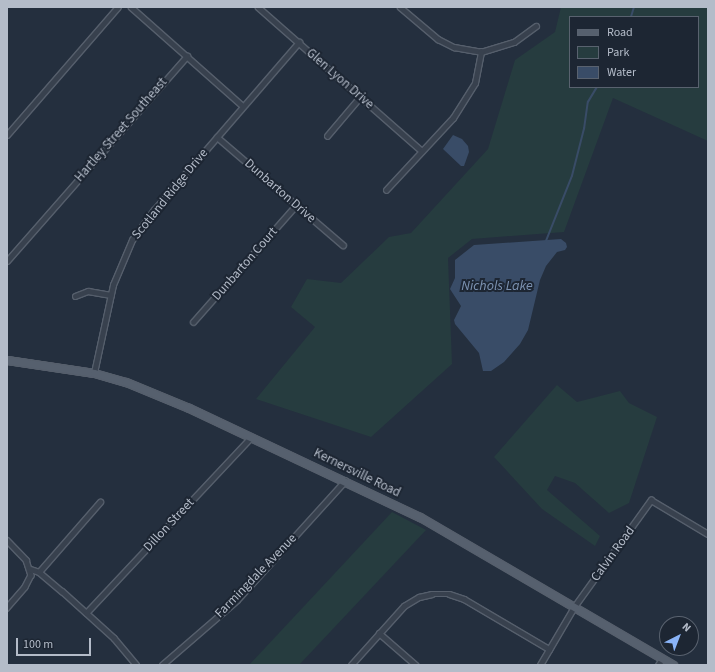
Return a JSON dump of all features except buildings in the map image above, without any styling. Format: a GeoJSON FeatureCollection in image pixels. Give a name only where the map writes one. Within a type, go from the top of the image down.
{"type":"FeatureCollection","features":[{"type":"Feature","properties":{"kind":"main road","name":"Kernersville Road"},"geometry":{"type":"LineString","coordinates":[[7,360],[94,373],[161,395],[420,517],[673,665]]}},
{"type":"Feature","properties":{"kind":"street"},"geometry":{"type":"LineString","coordinates":[[7,135],[118,7]]}},
{"type":"Feature","properties":{"kind":"street"},"geometry":{"type":"LineString","coordinates":[[131,7],[243,106]]}},
{"type":"Feature","properties":{"kind":"street","name":"Glen Lyon Drive"},"geometry":{"type":"LineString","coordinates":[[258,7],[422,151]]}},
{"type":"Feature","properties":{"kind":"street"},"geometry":{"type":"LineString","coordinates":[[400,7],[438,39],[454,47],[481,52],[514,42],[536,26]]}},
{"type":"Feature","properties":{"kind":"street","name":"Scotland Ridge Drive"},"geometry":{"type":"LineString","coordinates":[[94,373],[111,295],[121,262],[138,230],[299,42]]}},
{"type":"Feature","properties":{"kind":"street"},"geometry":{"type":"LineString","coordinates":[[386,190],[453,118],[471,91],[481,52]]}},
{"type":"Feature","properties":{"kind":"street","name":"Hartley Street Southeast"},"geometry":{"type":"LineString","coordinates":[[7,261],[187,56]]}},
{"type":"Feature","properties":{"kind":"street"},"geometry":{"type":"LineString","coordinates":[[327,136],[360,97]]}},
{"type":"Feature","properties":{"kind":"street","name":"Dunbarton Drive"},"geometry":{"type":"LineString","coordinates":[[217,137],[343,245]]}},
{"type":"Feature","properties":{"kind":"street","name":"Dunbarton Court"},"geometry":{"type":"LineString","coordinates":[[193,322],[296,205]]}},
{"type":"Feature","properties":{"kind":"street"},"geometry":{"type":"LineString","coordinates":[[75,296],[88,291],[111,295]]}},
{"type":"Feature","properties":{"kind":"street","name":"Dillon Street"},"geometry":{"type":"LineString","coordinates":[[86,613],[251,437]]}},
{"type":"Feature","properties":{"kind":"street","name":"Farmingdale Avenue"},"geometry":{"type":"LineString","coordinates":[[162,665],[237,600],[345,481]]}},
{"type":"Feature","properties":{"kind":"street","name":"Calvin Road"},"geometry":{"type":"LineString","coordinates":[[540,665],[574,607],[651,500],[708,534]]}},
{"type":"Feature","properties":{"kind":"street"},"geometry":{"type":"LineString","coordinates":[[39,572],[100,502]]}},
{"type":"Feature","properties":{"kind":"street"},"geometry":{"type":"LineString","coordinates":[[7,540],[26,560],[30,569],[28,581],[7,608]]}},
{"type":"Feature","properties":{"kind":"street"},"geometry":{"type":"LineString","coordinates":[[30,569],[39,572],[114,638],[137,665]]}},
{"type":"Feature","properties":{"kind":"street"},"geometry":{"type":"LineString","coordinates":[[351,665],[379,633],[411,601],[426,595],[445,594],[464,599],[549,649]]}},
{"type":"Feature","properties":{"kind":"street"},"geometry":{"type":"LineString","coordinates":[[379,633],[416,665]]}},
{"type":"Feature","properties":{"kind":"street"},"geometry":{"type":"LineString","coordinates":[[658,665],[662,659]]}},
{"type":"Feature","properties":{"kind":"green space"},"geometry":{"type":"Polygon","coordinates":[[[561,7],[708,7],[708,141],[613,98],[564,232],[472,239],[448,258],[452,364],[371,437],[256,399],[315,327],[291,307],[307,279],[341,283],[389,237],[411,233],[488,149],[515,60],[555,32],[561,7]]]}},
{"type":"Feature","properties":{"kind":"green space"},"geometry":{"type":"Polygon","coordinates":[[[557,385],[577,402],[620,391],[629,403],[657,417],[629,503],[609,513],[575,483],[555,476],[547,490],[600,536],[595,546],[542,509],[494,457],[557,385]]]}},
{"type":"Feature","properties":{"kind":"green space"},"geometry":{"type":"Polygon","coordinates":[[[392,512],[426,530],[299,665],[249,665],[392,512]]]}},
{"type":"Feature","properties":{"kind":"water"},"geometry":{"type":"Polygon","coordinates":[[[453,135],[462,139],[468,146],[469,152],[464,166],[461,166],[443,149],[453,135]]]}},
{"type":"Feature","properties":{"kind":"water","name":"Nichols Lake"},"geometry":{"type":"Polygon","coordinates":[[[561,239],[566,243],[567,247],[565,250],[557,252],[546,266],[540,280],[528,330],[520,344],[504,362],[491,371],[483,371],[479,353],[455,324],[454,320],[461,306],[450,289],[455,278],[455,260],[474,245],[561,239]]]}},
{"type":"Feature","properties":{"kind":"waterway"},"geometry":{"type":"LineString","coordinates":[[631,16],[634,7]]}},
{"type":"Feature","properties":{"kind":"waterway"},"geometry":{"type":"LineString","coordinates":[[546,241],[572,176],[584,129],[588,102],[596,88]]}}]}
